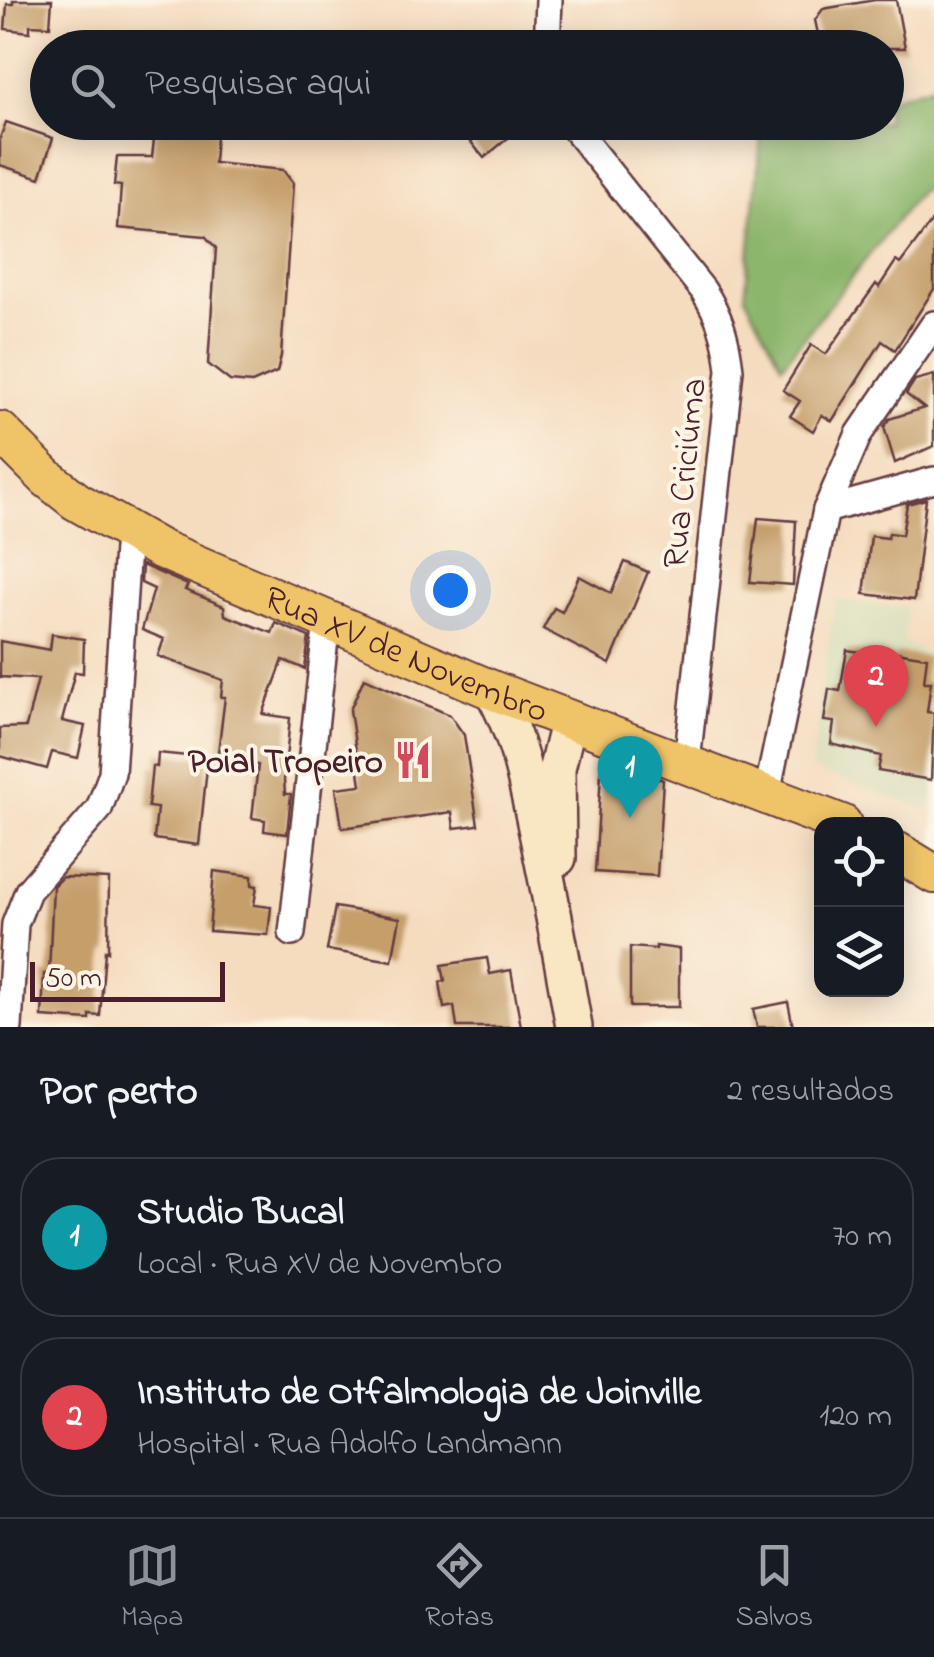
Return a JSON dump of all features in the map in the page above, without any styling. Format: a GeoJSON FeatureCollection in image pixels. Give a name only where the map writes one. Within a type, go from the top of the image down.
{"type":"FeatureCollection","features":[{"type":"Feature","properties":{"kind":"main road","name":"Rua XV de Novembro"},"geometry":{"type":"LineString","coordinates":[[0,431],[47,478],[128,533],[492,690],[825,817]]}},
{"type":"Feature","properties":{"kind":"main road"},"geometry":{"type":"LineString","coordinates":[[904,856],[934,874]]}},
{"type":"Feature","properties":{"kind":"street"},"geometry":{"type":"LineString","coordinates":[[547,30],[548,0]]}},
{"type":"Feature","properties":{"kind":"street","name":"Rua Criciúma"},"geometry":{"type":"LineString","coordinates":[[582,140],[703,290],[715,308],[728,346],[730,370],[687,762]]}},
{"type":"Feature","properties":{"kind":"street"},"geometry":{"type":"LineString","coordinates":[[768,793],[826,510],[859,434],[934,324]]}},
{"type":"Feature","properties":{"kind":"street"},"geometry":{"type":"LineString","coordinates":[[826,510],[934,480]]}},
{"type":"Feature","properties":{"kind":"street"},"geometry":{"type":"LineString","coordinates":[[9,1027],[15,924],[28,892],[99,809],[112,773],[128,533]]}},
{"type":"Feature","properties":{"kind":"street"},"geometry":{"type":"LineString","coordinates":[[292,933],[327,620]]}},
{"type":"Feature","properties":{"kind":"street"},"geometry":{"type":"LineString","coordinates":[[492,690],[508,718],[519,750],[574,1027]]}},
{"type":"Feature","properties":{"kind":"street"},"geometry":{"type":"LineString","coordinates":[[558,934],[557,768],[569,718]]}},
{"type":"Feature","properties":{"kind":"shaded area"},"geometry":{"type":"Polygon","coordinates":[[[835,599],[907,608],[903,643],[934,657],[934,796],[928,810],[811,769],[835,599]]]}},
{"type":"Feature","properties":{"kind":"green space"},"geometry":{"type":"Polygon","coordinates":[[[934,85],[934,183],[920,191],[782,365],[745,296],[761,140],[904,140],[904,94],[934,85]]]}},
{"type":"Feature","properties":{"kind":"building"},"geometry":{"type":"Polygon","coordinates":[[[13,0],[52,0],[50,26],[30,25],[30,32],[5,29],[7,4],[13,4],[13,0]]]}},
{"type":"Feature","properties":{"kind":"building"},"geometry":{"type":"Polygon","coordinates":[[[896,0],[902,30],[817,30],[815,20],[823,9],[896,0]]]}},
{"type":"Feature","properties":{"kind":"building"},"geometry":{"type":"Polygon","coordinates":[[[6,122],[30,130],[30,140],[52,140],[40,178],[0,165],[0,138],[6,122]]]}},
{"type":"Feature","properties":{"kind":"building"},"geometry":{"type":"Polygon","coordinates":[[[154,140],[216,140],[214,163],[283,170],[293,183],[277,372],[252,383],[230,381],[208,364],[216,248],[205,236],[118,228],[121,186],[114,185],[117,157],[152,157],[154,140]]]}},
{"type":"Feature","properties":{"kind":"building"},"geometry":{"type":"Polygon","coordinates":[[[473,140],[506,140],[484,158],[473,140]]]}},
{"type":"Feature","properties":{"kind":"building"},"geometry":{"type":"Polygon","coordinates":[[[934,218],[934,289],[895,350],[882,341],[832,421],[822,415],[813,431],[790,416],[800,401],[783,390],[811,345],[826,354],[876,284],[879,287],[896,261],[900,264],[934,218]]]}},
{"type":"Feature","properties":{"kind":"building"},"geometry":{"type":"Polygon","coordinates":[[[934,375],[934,446],[895,463],[884,427],[889,419],[924,408],[906,394],[915,380],[934,375]]]}},
{"type":"Feature","properties":{"kind":"building"},"geometry":{"type":"Polygon","coordinates":[[[926,499],[914,600],[864,594],[871,536],[902,535],[907,504],[926,499]]]}},
{"type":"Feature","properties":{"kind":"building"},"geometry":{"type":"Polygon","coordinates":[[[758,518],[796,521],[793,585],[750,582],[758,518]]]}},
{"type":"Feature","properties":{"kind":"building"},"geometry":{"type":"Polygon","coordinates":[[[625,562],[648,572],[610,664],[543,629],[554,608],[562,612],[579,576],[611,593],[625,562]]]}},
{"type":"Feature","properties":{"kind":"building"},"geometry":{"type":"Polygon","coordinates":[[[142,565],[188,585],[185,590],[224,606],[225,615],[272,633],[276,623],[309,637],[305,669],[283,660],[263,714],[290,718],[284,780],[285,794],[291,794],[287,834],[264,831],[265,820],[252,818],[258,765],[217,760],[225,697],[221,697],[223,680],[158,656],[164,639],[142,630],[154,589],[141,583],[142,565]]]}},
{"type":"Feature","properties":{"kind":"building"},"geometry":{"type":"Polygon","coordinates":[[[52,634],[84,639],[83,673],[75,672],[62,721],[85,726],[78,758],[52,752],[47,769],[0,756],[0,728],[26,727],[38,679],[0,677],[0,641],[50,650],[52,634]]]}},
{"type":"Feature","properties":{"kind":"building"},"geometry":{"type":"Polygon","coordinates":[[[847,650],[927,657],[924,682],[931,682],[927,712],[934,713],[931,780],[878,771],[881,756],[831,744],[834,722],[824,721],[829,689],[840,691],[847,650]]]}},
{"type":"Feature","properties":{"kind":"building","name":"Poial Tropeiro"},"geometry":{"type":"Polygon","coordinates":[[[364,678],[450,715],[464,735],[478,825],[454,828],[452,812],[342,828],[336,788],[361,785],[350,710],[364,678]]]}},
{"type":"Feature","properties":{"kind":"building"},"geometry":{"type":"Polygon","coordinates":[[[158,753],[208,758],[199,845],[154,839],[157,808],[148,807],[152,766],[157,767],[158,753]]]}},
{"type":"Feature","properties":{"kind":"building"},"geometry":{"type":"Polygon","coordinates":[[[602,756],[663,780],[657,876],[595,872],[602,756]]]}},
{"type":"Feature","properties":{"kind":"building"},"geometry":{"type":"Polygon","coordinates":[[[214,871],[252,876],[252,885],[257,886],[254,905],[271,907],[268,935],[209,931],[214,871]]]}},
{"type":"Feature","properties":{"kind":"building"},"geometry":{"type":"Polygon","coordinates":[[[62,877],[109,879],[108,952],[105,951],[100,1016],[90,1015],[90,1020],[42,1017],[44,974],[49,974],[53,886],[62,877]]]}},
{"type":"Feature","properties":{"kind":"building"},"geometry":{"type":"Polygon","coordinates":[[[335,907],[400,918],[392,961],[327,950],[335,907]]]}},
{"type":"Feature","properties":{"kind":"building"},"geometry":{"type":"Polygon","coordinates":[[[630,947],[679,949],[679,1007],[630,1007],[630,947]]]}},
{"type":"Feature","properties":{"kind":"building"},"geometry":{"type":"Polygon","coordinates":[[[487,958],[490,974],[511,970],[521,1027],[457,1027],[454,1006],[444,1008],[442,965],[487,958]]]}},
{"type":"Feature","properties":{"kind":"building"},"geometry":{"type":"Polygon","coordinates":[[[788,1002],[793,1027],[757,1027],[753,1009],[788,1002]]]}},
{"type":"Feature","properties":{"kind":"place","name":"Instituto de Otfalmologia de Joinville"},"geometry":{"type":"Point","coordinates":[876,727]}},
{"type":"Feature","properties":{"kind":"place","name":"Poial Tropeiro"},"geometry":{"type":"Point","coordinates":[413,760]}},
{"type":"Feature","properties":{"kind":"place","name":"Studio Bucal"},"geometry":{"type":"Point","coordinates":[630,818]}}]}
